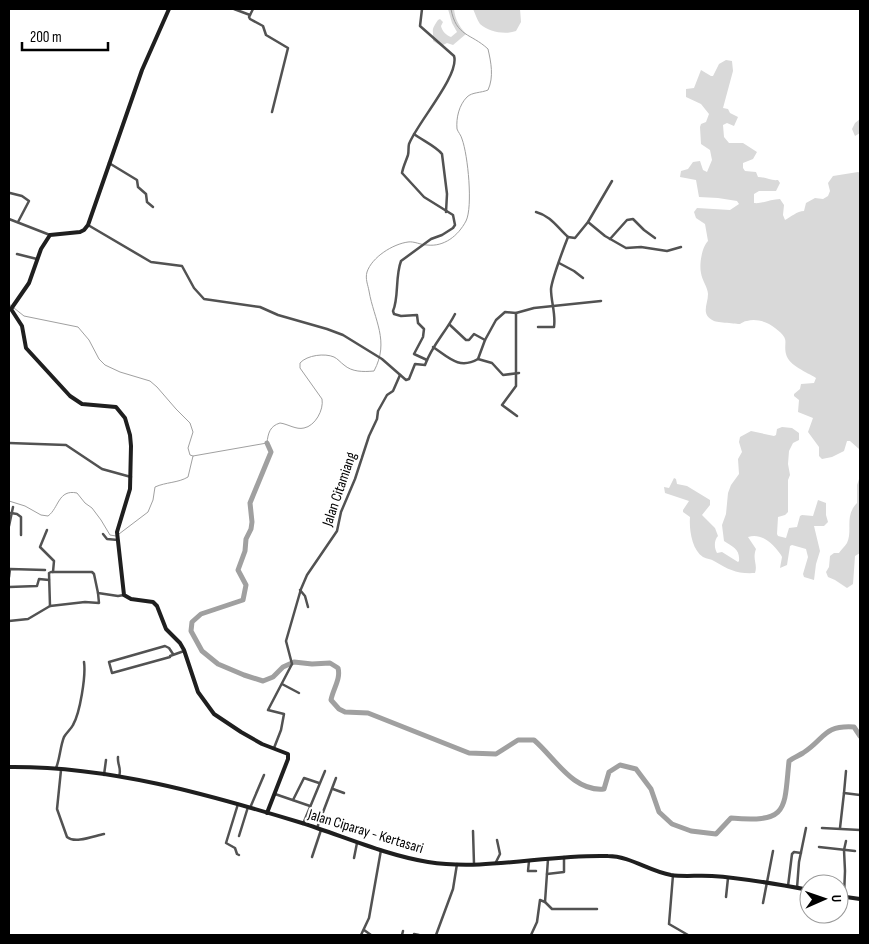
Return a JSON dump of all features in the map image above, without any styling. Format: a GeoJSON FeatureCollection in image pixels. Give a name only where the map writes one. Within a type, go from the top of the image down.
{"type":"FeatureCollection","features":[{"type":"Feature","properties":{"kind":"street"},"geometry":{"type":"LineString","coordinates":[[9,219],[50,235],[80,232],[88,225],[142,70],[169,9]]}},
{"type":"Feature","properties":{"kind":"street"},"geometry":{"type":"LineString","coordinates":[[234,9],[250,15]]}},
{"type":"Feature","properties":{"kind":"street"},"geometry":{"type":"LineString","coordinates":[[253,9],[249,18],[251,21],[264,27],[266,35],[288,48],[272,112]]}},
{"type":"Feature","properties":{"kind":"street"},"geometry":{"type":"LineString","coordinates":[[422,9],[420,26],[454,56],[455,62],[450,76],[414,134],[409,145],[409,154],[402,175],[424,197],[453,217],[453,228],[431,239],[401,261],[394,313],[401,316],[417,315],[418,323],[424,329],[423,337],[414,354],[427,360]]}},
{"type":"Feature","properties":{"kind":"street"},"geometry":{"type":"LineString","coordinates":[[414,134],[441,151],[447,194],[446,212]]}},
{"type":"Feature","properties":{"kind":"street"},"geometry":{"type":"LineString","coordinates":[[110,162],[137,180],[138,187],[146,194],[146,202],[153,207]]}},
{"type":"Feature","properties":{"kind":"street"},"geometry":{"type":"LineString","coordinates":[[536,212],[552,219],[557,227],[568,237],[575,238],[588,222],[612,182]]}},
{"type":"Feature","properties":{"kind":"street"},"geometry":{"type":"LineString","coordinates":[[10,193],[22,196],[29,201],[18,222]]}},
{"type":"Feature","properties":{"kind":"street"},"geometry":{"type":"LineString","coordinates":[[610,239],[627,220],[633,219],[655,238]]}},
{"type":"Feature","properties":{"kind":"street"},"geometry":{"type":"LineString","coordinates":[[588,222],[610,239],[626,248],[642,247],[667,251],[681,247]]}},
{"type":"Feature","properties":{"kind":"street"},"geometry":{"type":"LineString","coordinates":[[88,225],[151,262],[181,266],[197,292],[207,301],[260,307],[278,315],[343,335],[382,360],[408,380],[415,364],[424,366],[433,347],[450,325],[455,314]]}},
{"type":"Feature","properties":{"kind":"street"},"geometry":{"type":"LineString","coordinates":[[50,235],[41,248],[29,284],[12,306],[12,311],[22,326],[26,348],[70,396],[82,404],[116,407],[125,418],[130,435],[131,477],[123,516],[117,532],[124,595]]}},
{"type":"Feature","properties":{"kind":"street"},"geometry":{"type":"LineString","coordinates":[[538,327],[554,327],[551,287],[568,237]]}},
{"type":"Feature","properties":{"kind":"street"},"geometry":{"type":"LineString","coordinates":[[16,254],[37,259]]}},
{"type":"Feature","properties":{"kind":"street"},"geometry":{"type":"LineString","coordinates":[[559,264],[574,271],[583,278]]}},
{"type":"Feature","properties":{"kind":"street"},"geometry":{"type":"LineString","coordinates":[[478,359],[485,340],[500,314],[504,312],[516,313],[534,308],[601,301]]}},
{"type":"Feature","properties":{"kind":"street"},"geometry":{"type":"LineString","coordinates":[[516,313],[518,374],[515,388],[502,405],[517,416]]}},
{"type":"Feature","properties":{"kind":"street"},"geometry":{"type":"LineString","coordinates":[[450,325],[466,340],[469,340],[474,334],[485,340]]}},
{"type":"Feature","properties":{"kind":"street"},"geometry":{"type":"LineString","coordinates":[[433,347],[448,359],[457,363],[467,364],[478,359],[492,363],[503,375],[518,374]]}},
{"type":"Feature","properties":{"kind":"street","name":"Jalan Citamiang"},"geometry":{"type":"LineString","coordinates":[[282,684],[292,664],[287,638],[300,590],[307,575],[337,532],[341,512],[377,419],[378,411],[387,395],[393,391],[400,375]]}},
{"type":"Feature","properties":{"kind":"street"},"geometry":{"type":"LineString","coordinates":[[9,444],[66,446],[102,469],[131,477]]}},
{"type":"Feature","properties":{"kind":"street"},"geometry":{"type":"LineString","coordinates":[[9,526],[13,507]]}},
{"type":"Feature","properties":{"kind":"street"},"geometry":{"type":"LineString","coordinates":[[12,513],[21,517],[21,535]]}},
{"type":"Feature","properties":{"kind":"street"},"geometry":{"type":"LineString","coordinates":[[47,530],[40,546],[54,561],[53,572]]}},
{"type":"Feature","properties":{"kind":"street"},"geometry":{"type":"LineString","coordinates":[[103,534],[107,538],[118,539]]}},
{"type":"Feature","properties":{"kind":"street"},"geometry":{"type":"LineString","coordinates":[[9,577],[10,569],[45,570]]}},
{"type":"Feature","properties":{"kind":"street"},"geometry":{"type":"LineString","coordinates":[[9,621],[28,619],[50,606],[84,602],[98,603],[98,593],[93,573],[49,573],[50,606]]}},
{"type":"Feature","properties":{"kind":"street"},"geometry":{"type":"LineString","coordinates":[[9,587],[37,586],[39,580],[49,580]]}},
{"type":"Feature","properties":{"kind":"street"},"geometry":{"type":"LineString","coordinates":[[300,590],[305,596],[308,607]]}},
{"type":"Feature","properties":{"kind":"street"},"geometry":{"type":"LineString","coordinates":[[98,593],[124,595],[155,603],[166,629],[180,643],[184,651],[198,692],[214,714],[262,744],[287,753],[288,757],[267,813]]}},
{"type":"Feature","properties":{"kind":"street"},"geometry":{"type":"LineString","coordinates":[[173,654],[165,646],[109,662],[112,673],[170,657],[173,654],[184,651]]}},
{"type":"Feature","properties":{"kind":"street"},"geometry":{"type":"LineString","coordinates":[[55,770],[63,740],[68,729],[74,724],[80,703],[84,680],[84,662]]}},
{"type":"Feature","properties":{"kind":"street"},"geometry":{"type":"LineString","coordinates":[[274,748],[282,730],[284,715],[277,711],[268,710],[282,684],[299,693]]}},
{"type":"Feature","properties":{"kind":"street"},"geometry":{"type":"LineString","coordinates":[[118,756],[121,771],[119,777]]}},
{"type":"Feature","properties":{"kind":"street"},"geometry":{"type":"LineString","coordinates":[[104,775],[106,760]]}},
{"type":"Feature","properties":{"kind":"street","name":"Jalan Ciparay - Kertasari"},"geometry":{"type":"LineString","coordinates":[[9,767],[104,775],[188,790],[418,860],[474,864],[564,857],[614,856],[673,875],[728,878],[797,888]]}},
{"type":"Feature","properties":{"kind":"street"},"geometry":{"type":"LineString","coordinates":[[61,770],[57,809],[66,836],[69,839],[75,840],[104,834]]}},
{"type":"Feature","properties":{"kind":"street"},"geometry":{"type":"LineString","coordinates":[[303,824],[325,771]]}},
{"type":"Feature","properties":{"kind":"street"},"geometry":{"type":"LineString","coordinates":[[840,829],[846,771]]}},
{"type":"Feature","properties":{"kind":"street"},"geometry":{"type":"LineString","coordinates":[[239,836],[264,775]]}},
{"type":"Feature","properties":{"kind":"street"},"geometry":{"type":"LineString","coordinates":[[293,800],[304,778],[319,784]]}},
{"type":"Feature","properties":{"kind":"street"},"geometry":{"type":"LineString","coordinates":[[312,857],[336,778]]}},
{"type":"Feature","properties":{"kind":"street"},"geometry":{"type":"LineString","coordinates":[[333,789],[344,793]]}},
{"type":"Feature","properties":{"kind":"street"},"geometry":{"type":"LineString","coordinates":[[844,793],[860,795]]}},
{"type":"Feature","properties":{"kind":"street"},"geometry":{"type":"LineString","coordinates":[[275,794],[310,806]]}},
{"type":"Feature","properties":{"kind":"street"},"geometry":{"type":"LineString","coordinates":[[238,804],[226,843],[235,848],[239,855]]}},
{"type":"Feature","properties":{"kind":"street"},"geometry":{"type":"LineString","coordinates":[[797,888],[806,828]]}},
{"type":"Feature","properties":{"kind":"street"},"geometry":{"type":"LineString","coordinates":[[822,828],[860,830]]}},
{"type":"Feature","properties":{"kind":"street"},"geometry":{"type":"LineString","coordinates":[[473,831],[474,864]]}},
{"type":"Feature","properties":{"kind":"street"},"geometry":{"type":"LineString","coordinates":[[496,862],[500,854],[497,840]]}},
{"type":"Feature","properties":{"kind":"street"},"geometry":{"type":"LineString","coordinates":[[845,874],[844,850],[846,841]]}},
{"type":"Feature","properties":{"kind":"street"},"geometry":{"type":"LineString","coordinates":[[354,858],[357,842]]}},
{"type":"Feature","properties":{"kind":"street"},"geometry":{"type":"LineString","coordinates":[[819,847],[855,851]]}},
{"type":"Feature","properties":{"kind":"street"},"geometry":{"type":"LineString","coordinates":[[361,935],[369,918],[381,849]]}},
{"type":"Feature","properties":{"kind":"street"},"geometry":{"type":"LineString","coordinates":[[763,903],[773,851]]}},
{"type":"Feature","properties":{"kind":"street"},"geometry":{"type":"LineString","coordinates":[[788,886],[792,854],[794,852],[801,853]]}},
{"type":"Feature","properties":{"kind":"street"},"geometry":{"type":"LineString","coordinates":[[548,874],[564,872],[564,857]]}},
{"type":"Feature","properties":{"kind":"street"},"geometry":{"type":"LineString","coordinates":[[545,902],[548,858]]}},
{"type":"Feature","properties":{"kind":"street"},"geometry":{"type":"LineString","coordinates":[[530,860],[528,871],[536,871]]}},
{"type":"Feature","properties":{"kind":"street"},"geometry":{"type":"LineString","coordinates":[[436,935],[453,889],[457,864]]}},
{"type":"Feature","properties":{"kind":"street"},"geometry":{"type":"LineString","coordinates":[[673,875],[669,924],[688,935]]}},
{"type":"Feature","properties":{"kind":"street"},"geometry":{"type":"LineString","coordinates":[[726,897],[728,878]]}},
{"type":"Feature","properties":{"kind":"street"},"geometry":{"type":"LineString","coordinates":[[531,935],[538,922],[539,901],[545,902],[552,909],[558,910],[597,909]]}},
{"type":"Feature","properties":{"kind":"street"},"geometry":{"type":"LineString","coordinates":[[364,930],[371,935]]}},
{"type":"Feature","properties":{"kind":"street"},"geometry":{"type":"LineString","coordinates":[[402,935],[403,931]]}},
{"type":"Feature","properties":{"kind":"street"},"geometry":{"type":"LineString","coordinates":[[414,934],[419,935]]}},
{"type":"Feature","properties":{"kind":"shaded area"},"geometry":{"type":"Polygon","coordinates":[[[448,9],[454,9],[455,16],[466,34],[453,45],[447,43],[441,46],[433,41],[433,28],[438,20],[440,19],[443,22],[441,26],[447,35],[451,37],[457,32],[448,9]]]}},
{"type":"Feature","properties":{"kind":"shaded area"},"geometry":{"type":"Polygon","coordinates":[[[473,9],[520,9],[521,22],[516,31],[502,33],[492,31],[480,24],[473,9]]]}},
{"type":"Feature","properties":{"kind":"shaded area"},"geometry":{"type":"Polygon","coordinates":[[[726,60],[732,61],[733,71],[723,108],[728,109],[730,113],[738,117],[734,126],[727,123],[723,125],[724,137],[729,143],[743,143],[757,152],[753,159],[743,163],[745,171],[756,172],[758,177],[778,180],[780,183],[776,191],[759,191],[754,194],[754,203],[780,199],[784,205],[783,215],[785,220],[796,213],[804,211],[806,203],[815,198],[823,199],[828,196],[830,191],[828,183],[833,176],[860,173],[860,460],[859,449],[850,441],[847,441],[844,451],[832,457],[822,459],[819,456],[819,447],[808,432],[813,418],[798,412],[799,400],[794,396],[800,389],[801,384],[814,383],[816,378],[791,362],[785,350],[785,338],[780,332],[769,324],[758,320],[750,320],[740,324],[714,321],[707,315],[708,292],[700,265],[703,251],[708,241],[705,224],[696,218],[694,212],[697,208],[730,210],[739,204],[737,201],[699,197],[696,180],[680,177],[681,171],[688,169],[693,162],[700,161],[703,170],[707,172],[712,160],[710,150],[701,144],[700,127],[701,124],[706,122],[709,114],[701,104],[686,97],[686,89],[694,88],[701,70],[713,76],[719,64],[726,60]]]}},
{"type":"Feature","properties":{"kind":"shaded area"},"geometry":{"type":"Polygon","coordinates":[[[860,119],[860,133],[855,136],[852,129],[860,119]]]}},
{"type":"Feature","properties":{"kind":"shaded area"},"geometry":{"type":"Polygon","coordinates":[[[782,427],[792,428],[799,433],[799,440],[793,443],[789,451],[788,512],[778,517],[778,536],[786,538],[789,528],[797,527],[800,516],[813,516],[818,500],[826,503],[828,522],[824,526],[814,526],[820,551],[814,580],[804,577],[803,574],[808,557],[806,549],[790,546],[787,565],[780,568],[781,555],[767,540],[758,536],[748,537],[756,549],[755,573],[733,571],[713,560],[703,557],[696,550],[692,539],[690,517],[683,512],[689,501],[665,493],[664,487],[669,488],[674,478],[677,484],[687,486],[710,500],[710,505],[702,515],[715,528],[718,536],[715,542],[716,551],[717,553],[722,552],[738,562],[737,551],[724,541],[722,525],[726,514],[728,493],[739,474],[738,459],[742,452],[739,442],[740,437],[751,431],[774,436],[777,429],[782,427]]]}},
{"type":"Feature","properties":{"kind":"shaded area"},"geometry":{"type":"Polygon","coordinates":[[[860,476],[860,553],[855,556],[853,584],[847,588],[828,577],[826,572],[829,567],[830,556],[834,553],[839,553],[849,538],[850,518],[853,508],[857,503],[857,485],[860,476]]]}},
{"type":"Feature","properties":{"kind":"waterway"},"geometry":{"type":"LineString","coordinates":[[119,534],[148,512],[153,500],[155,487],[188,477],[193,456],[267,443],[270,430],[280,423],[295,428],[308,427],[312,424],[322,408],[322,399],[300,368],[300,363],[303,360],[326,355],[335,358],[351,369],[374,371],[379,360],[381,340],[366,280],[370,266],[378,256],[402,243],[410,242],[433,245],[445,242],[455,236],[466,221],[468,214],[468,168],[462,138],[457,129],[457,120],[460,108],[467,97],[471,94],[488,90],[491,70],[488,49],[460,30],[453,18],[451,9]]}},
{"type":"Feature","properties":{"kind":"waterway"},"geometry":{"type":"LineString","coordinates":[[9,304],[24,316],[78,327],[105,365],[120,372],[150,381],[190,423],[193,432],[188,448],[190,455],[193,456]]}},
{"type":"Feature","properties":{"kind":"waterway"},"geometry":{"type":"LineString","coordinates":[[267,443],[271,452],[250,503],[251,529],[246,539],[245,551],[238,570],[246,585],[243,600],[201,614],[192,622],[191,631],[202,651],[218,664],[263,681],[273,677],[283,667],[294,662],[330,663],[338,668],[339,672],[331,700],[339,709],[345,712],[368,713],[469,753],[496,754],[518,740],[534,740],[574,780],[593,788],[604,789],[609,772],[620,765],[636,769],[651,789],[659,812],[672,824],[691,831],[716,834],[731,818],[764,818],[774,815],[780,810],[784,802],[789,761],[810,748],[825,734],[836,728],[854,727],[860,736]]}},
{"type":"Feature","properties":{"kind":"waterway"},"geometry":{"type":"LineString","coordinates":[[9,501],[25,506],[41,515],[48,516],[52,513],[62,496],[77,493],[92,508],[110,535],[116,536]]}}]}
